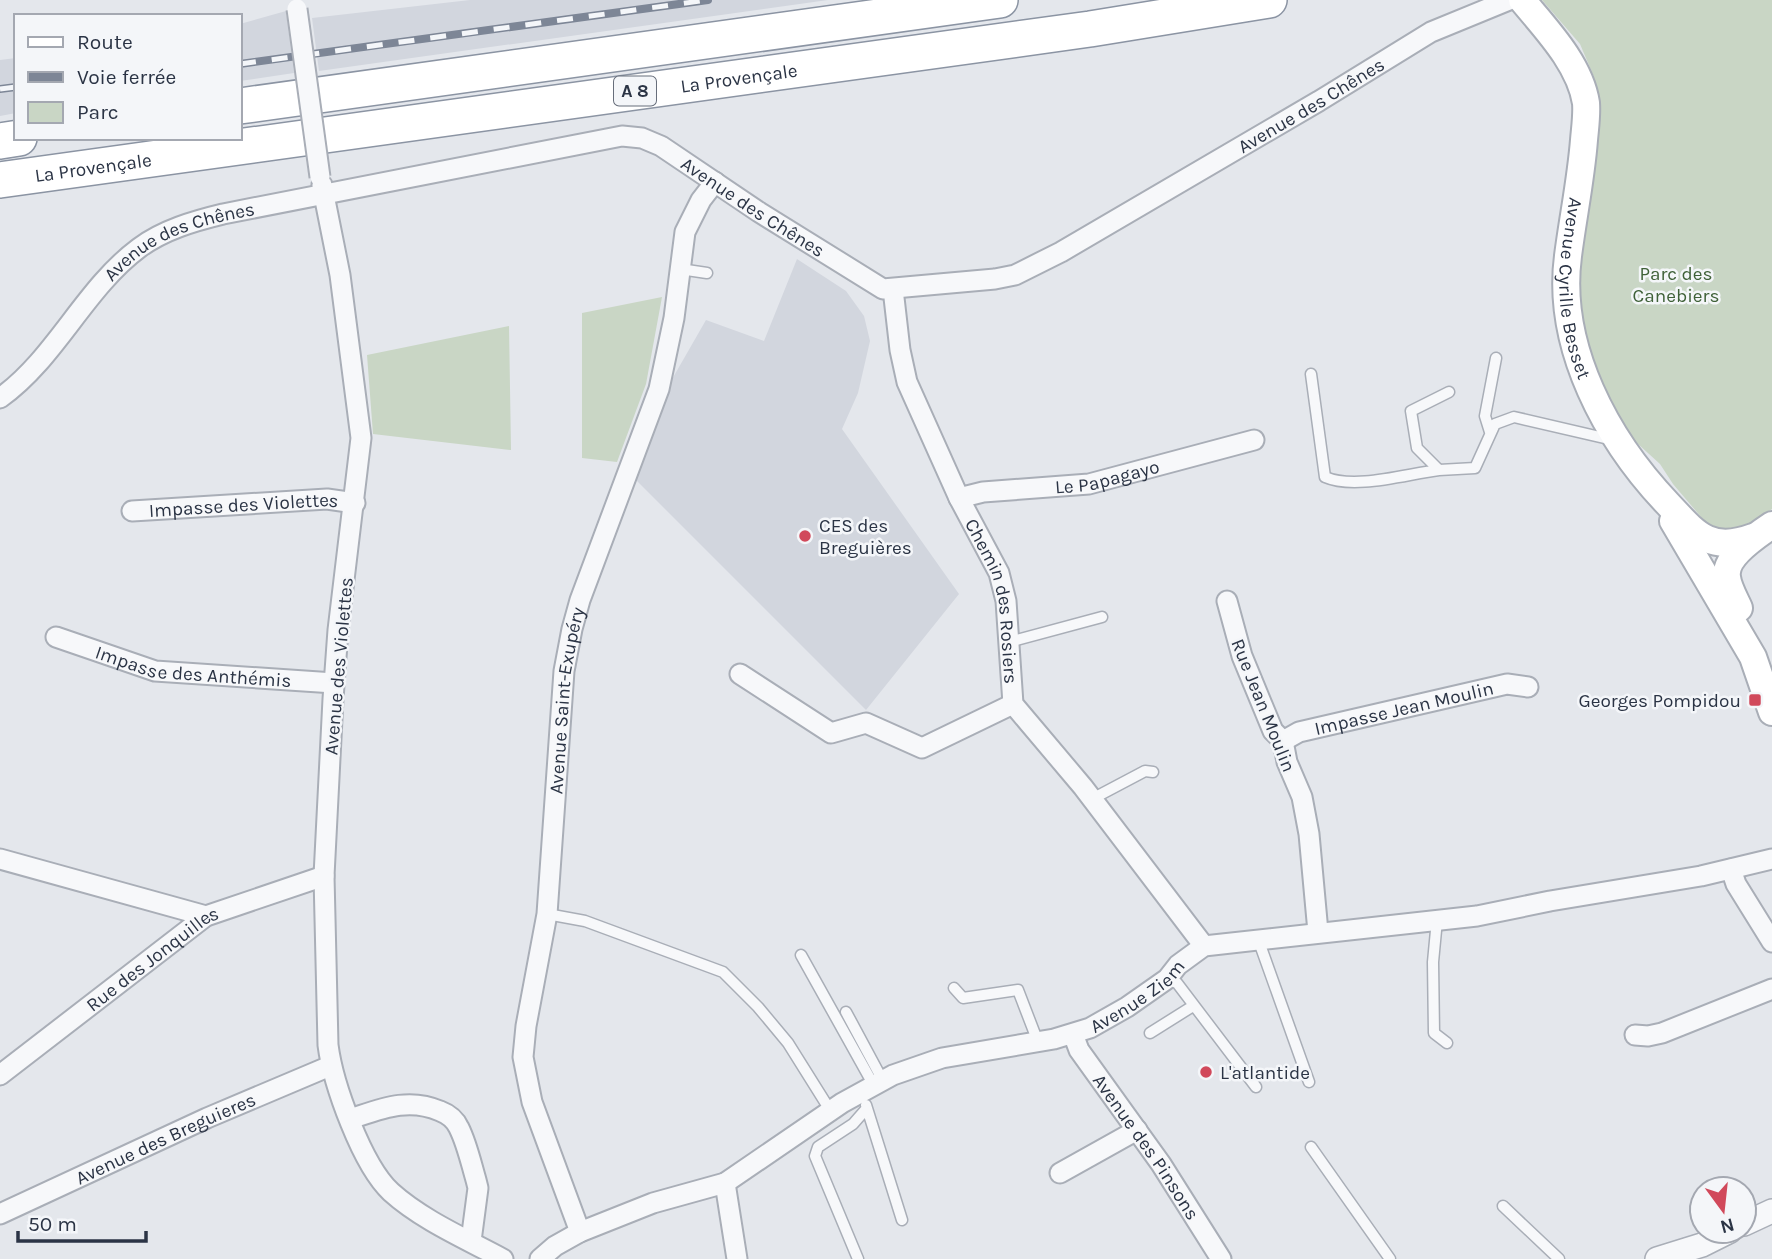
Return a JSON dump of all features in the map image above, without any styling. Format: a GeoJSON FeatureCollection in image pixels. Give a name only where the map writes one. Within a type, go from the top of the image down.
{"type":"FeatureCollection","features":[{"type":"Feature","properties":{"kind":"highway","name":"La Provençale"},"geometry":{"type":"LineString","coordinates":[[242,106],[1000,0]]}},
{"type":"Feature","properties":{"kind":"highway","name":"La Provençale"},"geometry":{"type":"LineString","coordinates":[[0,180],[1090,29],[1269,0]]}},
{"type":"Feature","properties":{"kind":"main road","name":"Avenue Cyrille Besset"},"geometry":{"type":"LineString","coordinates":[[1522,0],[1569,61],[1577,75],[1586,103],[1583,153],[1568,258],[1567,305],[1587,380],[1625,454],[1684,521],[1706,539],[1721,544],[1735,544],[1763,531]]}},
{"type":"Feature","properties":{"kind":"main road","name":"Avenue Cyrille Besset"},"geometry":{"type":"LineString","coordinates":[[1656,492],[1753,657],[1772,712]]}},
{"type":"Feature","properties":{"kind":"main road"},"geometry":{"type":"LineString","coordinates":[[1753,657],[1742,616],[1727,578],[1730,562],[1763,531]]}},
{"type":"Feature","properties":{"kind":"street","name":"Avenue des Chênes"},"geometry":{"type":"LineString","coordinates":[[0,398],[37,364],[111,274],[149,242],[200,219],[322,186],[628,136],[642,138],[661,146],[879,288],[995,279],[1027,270],[1319,101],[1431,32],[1508,0]]}},
{"type":"Feature","properties":{"kind":"street","name":"Avenue des Violettes"},"geometry":{"type":"LineString","coordinates":[[296,5],[322,186],[340,275],[360,423],[361,451],[338,630],[324,876],[327,1026],[331,1066],[375,1172],[389,1190],[433,1220],[503,1259]]}},
{"type":"Feature","properties":{"kind":"street","name":"Avenue Saint-Exupéry"},"geometry":{"type":"LineString","coordinates":[[580,1232],[531,1102],[523,1056],[547,914],[561,696],[568,648],[580,600],[659,389],[674,318],[685,232],[701,200],[715,182]]}},
{"type":"Feature","properties":{"kind":"street","name":"Chemin des Rosiers"},"geometry":{"type":"LineString","coordinates":[[893,289],[900,350],[907,382],[959,498],[999,573],[1006,601],[1013,704],[1092,799],[1204,946]]}},
{"type":"Feature","properties":{"kind":"street","name":"Le Papagayo"},"geometry":{"type":"LineString","coordinates":[[959,498],[983,492],[1089,484],[1254,439]]}},
{"type":"Feature","properties":{"kind":"street","name":"Impasse des Violettes"},"geometry":{"type":"LineString","coordinates":[[132,511],[327,499],[355,503]]}},
{"type":"Feature","properties":{"kind":"street","name":"Rue Jean Moulin"},"geometry":{"type":"LineString","coordinates":[[1227,601],[1242,656],[1273,731],[1283,741],[1287,762],[1302,797],[1309,834],[1318,932]]}},
{"type":"Feature","properties":{"kind":"street","name":"Impasse des Anthémis"},"geometry":{"type":"LineString","coordinates":[[56,637],[155,671],[334,683]]}},
{"type":"Feature","properties":{"kind":"street"},"geometry":{"type":"LineString","coordinates":[[740,674],[831,733],[866,723],[922,748],[1013,704]]}},
{"type":"Feature","properties":{"kind":"street","name":"Impasse Jean Moulin"},"geometry":{"type":"LineString","coordinates":[[1283,741],[1299,732],[1507,684],[1528,687]]}},
{"type":"Feature","properties":{"kind":"street"},"geometry":{"type":"LineString","coordinates":[[0,859],[206,916]]}},
{"type":"Feature","properties":{"kind":"street"},"geometry":{"type":"LineString","coordinates":[[1204,946],[1477,916],[1772,859]]}},
{"type":"Feature","properties":{"kind":"street"},"geometry":{"type":"LineString","coordinates":[[1731,869],[1736,884],[1772,942]]}},
{"type":"Feature","properties":{"kind":"street","name":"Rue des Jonquilles"},"geometry":{"type":"LineString","coordinates":[[0,1075],[206,916],[324,876]]}},
{"type":"Feature","properties":{"kind":"street","name":"Avenue Ziem"},"geometry":{"type":"LineString","coordinates":[[540,1259],[555,1246],[580,1232],[653,1203],[725,1183],[830,1111],[914,1066],[942,1058],[1073,1034],[1105,1021],[1167,979],[1178,965],[1204,946]]}},
{"type":"Feature","properties":{"kind":"street"},"geometry":{"type":"LineString","coordinates":[[1635,1035],[1648,1037],[1662,1033],[1772,989]]}},
{"type":"Feature","properties":{"kind":"street","name":"Avenue des Pinsons"},"geometry":{"type":"LineString","coordinates":[[1073,1034],[1079,1051],[1137,1130],[1221,1259]]}},
{"type":"Feature","properties":{"kind":"street","name":"Avenue des Breguieres"},"geometry":{"type":"LineString","coordinates":[[0,1214],[207,1118],[331,1066]]}},
{"type":"Feature","properties":{"kind":"street"},"geometry":{"type":"LineString","coordinates":[[351,1119],[398,1104],[412,1103],[430,1107],[452,1117],[458,1127],[478,1188],[471,1241]]}},
{"type":"Feature","properties":{"kind":"street"},"geometry":{"type":"LineString","coordinates":[[1060,1172],[1137,1130]]}},
{"type":"Feature","properties":{"kind":"street"},"geometry":{"type":"LineString","coordinates":[[725,1183],[737,1259]]}},
{"type":"Feature","properties":{"kind":"street"},"geometry":{"type":"LineString","coordinates":[[1657,1259],[1702,1245]]}},
{"type":"Feature","properties":{"kind":"lane"},"geometry":{"type":"LineString","coordinates":[[679,271],[707,273]]}},
{"type":"Feature","properties":{"kind":"lane"},"geometry":{"type":"LineString","coordinates":[[1490,432],[1485,416],[1496,358]]}},
{"type":"Feature","properties":{"kind":"lane"},"geometry":{"type":"LineString","coordinates":[[1311,374],[1325,477],[1337,482],[1475,468],[1495,424],[1514,417],[1617,441]]}},
{"type":"Feature","properties":{"kind":"lane"},"geometry":{"type":"LineString","coordinates":[[1440,470],[1417,448],[1411,411],[1448,393]]}},
{"type":"Feature","properties":{"kind":"lane"},"geometry":{"type":"LineString","coordinates":[[1009,642],[1102,617]]}},
{"type":"Feature","properties":{"kind":"lane"},"geometry":{"type":"LineString","coordinates":[[1092,799],[1145,771],[1153,772]]}},
{"type":"Feature","properties":{"kind":"lane"},"geometry":{"type":"LineString","coordinates":[[547,914],[585,921],[723,972],[758,1007],[788,1043],[830,1111]]}},
{"type":"Feature","properties":{"kind":"lane"},"geometry":{"type":"LineString","coordinates":[[1437,920],[1433,962],[1434,1033],[1447,1043]]}},
{"type":"Feature","properties":{"kind":"lane"},"geometry":{"type":"LineString","coordinates":[[1258,939],[1309,1082]]}},
{"type":"Feature","properties":{"kind":"lane"},"geometry":{"type":"LineString","coordinates":[[801,955],[870,1091]]}},
{"type":"Feature","properties":{"kind":"lane"},"geometry":{"type":"LineString","coordinates":[[1167,979],[1177,983],[1256,1087]]}},
{"type":"Feature","properties":{"kind":"lane"},"geometry":{"type":"LineString","coordinates":[[954,988],[963,998],[1018,990],[1038,1042]]}},
{"type":"Feature","properties":{"kind":"lane"},"geometry":{"type":"LineString","coordinates":[[1150,1033],[1193,1006]]}},
{"type":"Feature","properties":{"kind":"lane"},"geometry":{"type":"LineString","coordinates":[[846,1012],[870,1091],[902,1220]]}},
{"type":"Feature","properties":{"kind":"lane"},"geometry":{"type":"LineString","coordinates":[[858,1259],[815,1156],[817,1147],[853,1124],[870,1091]]}},
{"type":"Feature","properties":{"kind":"lane"},"geometry":{"type":"LineString","coordinates":[[1311,1147],[1390,1259]]}},
{"type":"Feature","properties":{"kind":"lane"},"geometry":{"type":"LineString","coordinates":[[1503,1206],[1559,1259]]}},
{"type":"Feature","properties":{"kind":"shaded area"},"geometry":{"type":"Polygon","coordinates":[[[470,0],[828,0],[319,71],[312,18],[470,0]]]}},
{"type":"Feature","properties":{"kind":"shaded area"},"geometry":{"type":"Polygon","coordinates":[[[286,11],[294,73],[242,81],[242,23],[286,11]]]}},
{"type":"Feature","properties":{"kind":"shaded area"},"geometry":{"type":"Polygon","coordinates":[[[14,58],[14,113],[0,116],[0,60],[14,58]]]}},
{"type":"Feature","properties":{"kind":"shaded area","name":"CES des Breguières"},"geometry":{"type":"Polygon","coordinates":[[[797,259],[846,291],[864,316],[870,341],[858,393],[842,429],[959,594],[866,710],[634,478],[671,381],[706,320],[764,341],[797,259]]]}},
{"type":"Feature","properties":{"kind":"green space","name":"Parc des Canebiers"},"geometry":{"type":"Polygon","coordinates":[[[1542,0],[1772,0],[1772,509],[1757,519],[1752,532],[1713,531],[1673,484],[1660,464],[1627,434],[1600,382],[1589,348],[1579,282],[1595,163],[1598,111],[1594,77],[1580,44],[1542,0]]]}},
{"type":"Feature","properties":{"kind":"green space"},"geometry":{"type":"Polygon","coordinates":[[[662,297],[646,384],[617,462],[582,458],[582,313],[662,297]]]}},
{"type":"Feature","properties":{"kind":"green space"},"geometry":{"type":"Polygon","coordinates":[[[509,326],[511,450],[373,434],[367,355],[509,326]]]}},
{"type":"Feature","properties":{"kind":"railway"},"geometry":{"type":"LineString","coordinates":[[242,64],[708,0]]}},
{"type":"Feature","properties":{"kind":"railway"},"geometry":{"type":"LineString","coordinates":[[0,89],[14,87]]}},
{"type":"Feature","properties":{"kind":"place","name":"CES des Breguières"},"geometry":{"type":"Point","coordinates":[805,536]}},
{"type":"Feature","properties":{"kind":"place","name":"Georges Pompidou"},"geometry":{"type":"Point","coordinates":[1755,700]}},
{"type":"Feature","properties":{"kind":"place","name":"L'atlantide"},"geometry":{"type":"Point","coordinates":[1206,1072]}}]}
